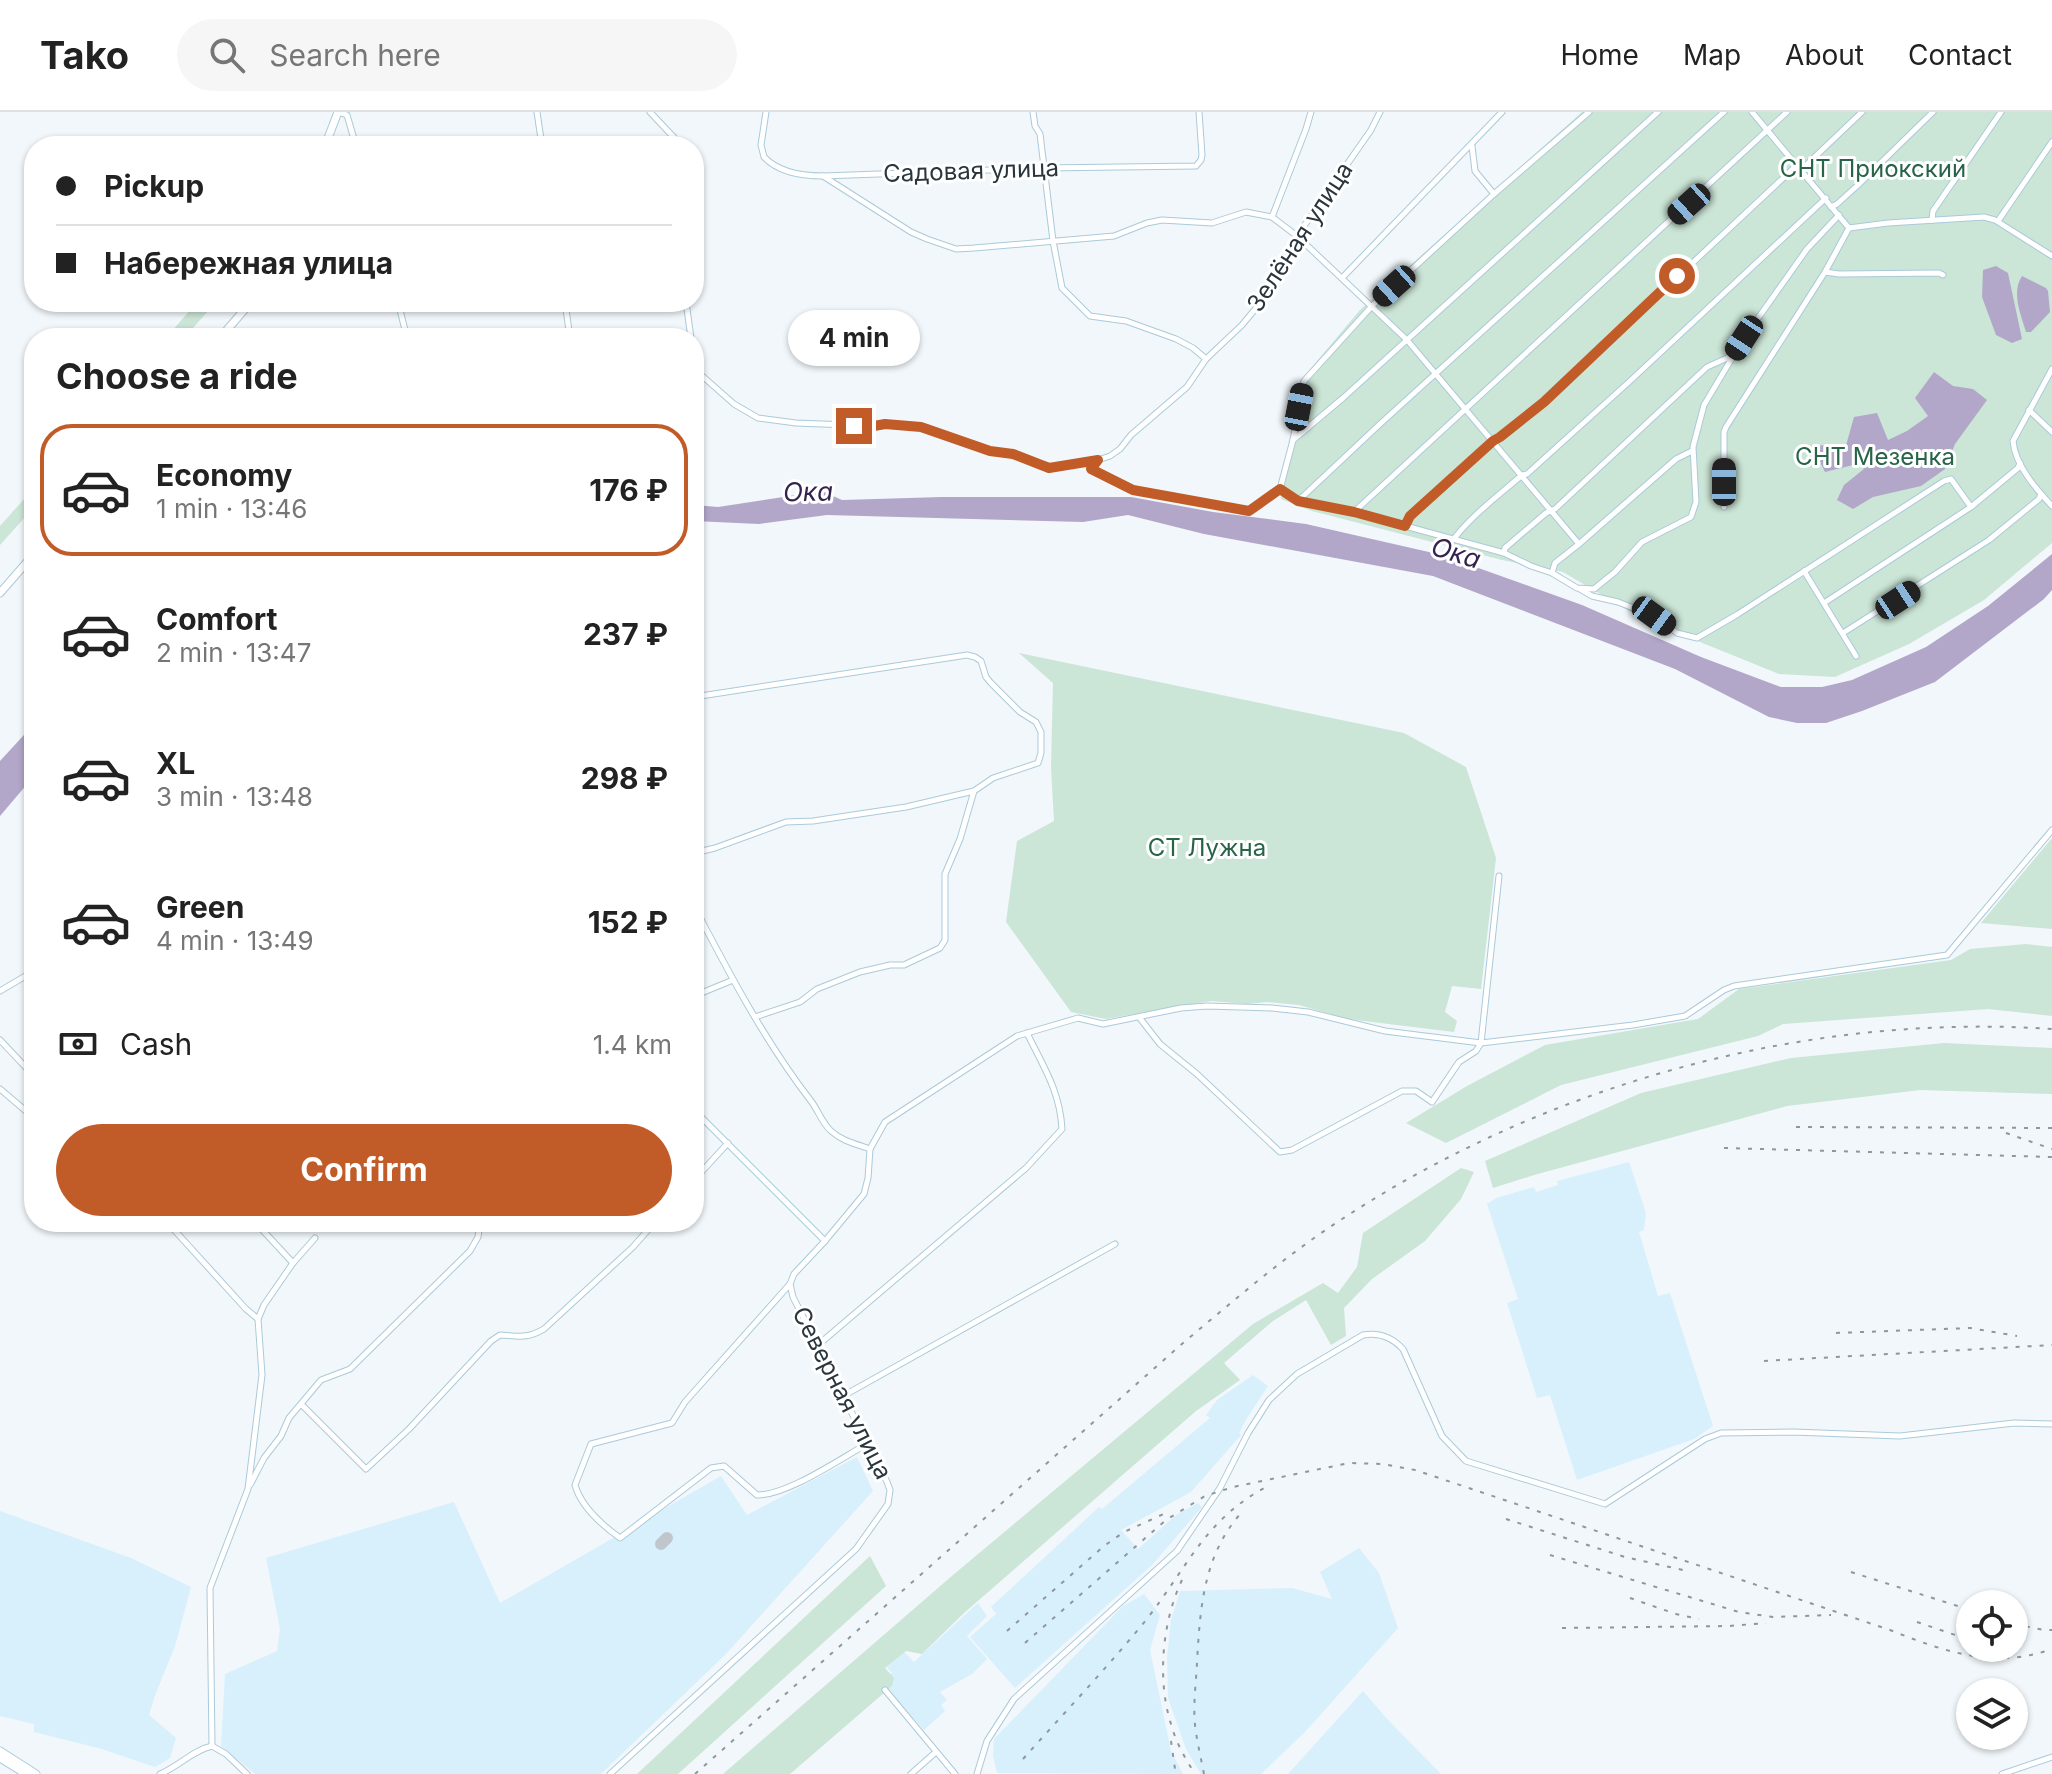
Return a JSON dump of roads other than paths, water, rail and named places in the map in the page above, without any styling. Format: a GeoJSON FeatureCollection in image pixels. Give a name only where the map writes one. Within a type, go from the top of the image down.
{"type":"FeatureCollection","features":[{"type":"Feature","properties":{"kind":"main road"},"geometry":{"type":"LineString","coordinates":[[329,136],[338,112]]}},
{"type":"Feature","properties":{"kind":"main road"},"geometry":{"type":"LineString","coordinates":[[229,328],[242,312]]}},
{"type":"Feature","properties":{"kind":"main road"},"geometry":{"type":"LineString","coordinates":[[0,593],[24,565]]}},
{"type":"Feature","properties":{"kind":"main road"},"geometry":{"type":"LineString","coordinates":[[0,1751],[36,1774]]}},
{"type":"Feature","properties":{"kind":"main road"},"geometry":{"type":"LineString","coordinates":[[0,1758],[26,1774]]}},
{"type":"Feature","properties":{"kind":"street"},"geometry":{"type":"LineString","coordinates":[[338,112],[347,115],[353,136]]}},
{"type":"Feature","properties":{"kind":"street"},"geometry":{"type":"LineString","coordinates":[[537,112],[541,136]]}},
{"type":"Feature","properties":{"kind":"street"},"geometry":{"type":"LineString","coordinates":[[650,112],[673,136]]}},
{"type":"Feature","properties":{"kind":"street","name":"Садовая улица"},"geometry":{"type":"LineString","coordinates":[[766,112],[761,145],[764,157],[795,174],[823,176],[1196,166],[1202,155],[1199,112]]}},
{"type":"Feature","properties":{"kind":"street"},"geometry":{"type":"LineString","coordinates":[[1033,112],[1040,134],[1062,288],[1086,314],[1126,321],[1176,339],[1206,359]]}},
{"type":"Feature","properties":{"kind":"street"},"geometry":{"type":"LineString","coordinates":[[1272,217],[1311,112]]}},
{"type":"Feature","properties":{"kind":"street","name":"Зелёная улица"},"geometry":{"type":"LineString","coordinates":[[1098,460],[1120,449],[1131,435],[1187,387],[1206,359],[1242,325],[1266,296],[1297,236],[1371,130],[1380,112]]}},
{"type":"Feature","properties":{"kind":"street"},"geometry":{"type":"LineString","coordinates":[[1342,278],[1502,112]]}},
{"type":"Feature","properties":{"kind":"street"},"geometry":{"type":"LineString","coordinates":[[1098,460],[1091,469],[1133,490],[1249,511],[1280,489],[1304,381],[1372,306],[1589,112]]}},
{"type":"Feature","properties":{"kind":"street"},"geometry":{"type":"LineString","coordinates":[[1293,440],[1658,112]]}},
{"type":"Feature","properties":{"kind":"street"},"geometry":{"type":"LineString","coordinates":[[1298,501],[1724,112]]}},
{"type":"Feature","properties":{"kind":"street"},"geometry":{"type":"LineString","coordinates":[[1752,112],[1849,228]]}},
{"type":"Feature","properties":{"kind":"street"},"geometry":{"type":"LineString","coordinates":[[1354,512],[1787,112]]}},
{"type":"Feature","properties":{"kind":"street"},"geometry":{"type":"LineString","coordinates":[[1405,526],[1410,516],[1493,441],[1544,402],[1862,112]]}},
{"type":"Feature","properties":{"kind":"street"},"geometry":{"type":"LineString","coordinates":[[1831,207],[1933,112]]}},
{"type":"Feature","properties":{"kind":"street"},"geometry":{"type":"LineString","coordinates":[[1932,220],[1933,211],[2001,112]]}},
{"type":"Feature","properties":{"kind":"street"},"geometry":{"type":"LineString","coordinates":[[1998,221],[2052,142]]}},
{"type":"Feature","properties":{"kind":"street"},"geometry":{"type":"LineString","coordinates":[[1472,145],[1475,171],[1494,194]]}},
{"type":"Feature","properties":{"kind":"street"},"geometry":{"type":"LineString","coordinates":[[823,176],[911,232],[956,249],[1114,236],[1162,220],[1212,223],[1246,212],[1272,217],[1297,236],[1407,340],[1579,544]]}},
{"type":"Feature","properties":{"kind":"street"},"geometry":{"type":"LineString","coordinates":[[1453,540],[1461,529],[1630,381],[1826,198]]}},
{"type":"Feature","properties":{"kind":"street"},"geometry":{"type":"LineString","coordinates":[[1577,588],[1594,589],[1615,572],[1642,542],[1691,517],[1696,502],[1693,451],[1704,405],[1734,355],[1807,249],[1839,215]]}},
{"type":"Feature","properties":{"kind":"street"},"geometry":{"type":"LineString","coordinates":[[1849,228],[1984,217],[1998,221],[2052,256]]}},
{"type":"Feature","properties":{"kind":"street"},"geometry":{"type":"LineString","coordinates":[[1724,507],[1726,427],[1825,272],[1849,228]]}},
{"type":"Feature","properties":{"kind":"street"},"geometry":{"type":"LineString","coordinates":[[2045,252],[2052,244]]}},
{"type":"Feature","properties":{"kind":"street"},"geometry":{"type":"LineString","coordinates":[[1825,272],[1943,275]]}},
{"type":"Feature","properties":{"kind":"street"},"geometry":{"type":"LineString","coordinates":[[1504,553],[1505,548],[1555,509],[1707,367],[1734,355]]}},
{"type":"Feature","properties":{"kind":"street"},"geometry":{"type":"LineString","coordinates":[[2052,369],[2013,441],[2020,463],[2052,506]]}},
{"type":"Feature","properties":{"kind":"street"},"geometry":{"type":"LineString","coordinates":[[704,378],[734,404],[758,418],[796,423],[921,427],[1049,468],[1098,460]]}},
{"type":"Feature","properties":{"kind":"street"},"geometry":{"type":"LineString","coordinates":[[2029,410],[2052,432]]}},
{"type":"Feature","properties":{"kind":"street"},"geometry":{"type":"LineString","coordinates":[[1552,573],[1555,563],[1676,459],[1693,451]]}},
{"type":"Feature","properties":{"kind":"street"},"geometry":{"type":"LineString","coordinates":[[1824,603],[1971,507],[2020,463]]}},
{"type":"Feature","properties":{"kind":"street"},"geometry":{"type":"LineString","coordinates":[[1280,489],[1298,501],[1354,512],[1504,553],[1552,573],[1592,596],[1654,616],[1677,633],[1697,638],[1944,481],[1951,479],[1971,507]]}},
{"type":"Feature","properties":{"kind":"street"},"geometry":{"type":"LineString","coordinates":[[1843,633],[1989,540],[2039,499],[2041,494]]}},
{"type":"Feature","properties":{"kind":"street"},"geometry":{"type":"LineString","coordinates":[[1804,571],[1856,656]]}},
{"type":"Feature","properties":{"kind":"street"},"geometry":{"type":"LineString","coordinates":[[704,695],[967,655],[981,661],[991,683],[1020,712],[1036,722],[1041,732],[1038,763],[993,778],[974,791],[906,807],[786,822],[704,851]]}},
{"type":"Feature","properties":{"kind":"street"},"geometry":{"type":"LineString","coordinates":[[755,1017],[800,1002],[817,989],[860,972],[904,965],[940,948],[945,940],[945,874],[960,839],[974,791]]}},
{"type":"Feature","properties":{"kind":"street","name":"Северная улица"},"geometry":{"type":"LineString","coordinates":[[610,1774],[856,1549],[888,1504],[890,1490],[887,1482],[793,1297],[790,1284],[794,1274],[864,1194],[870,1149],[885,1122],[1006,1043],[1027,1033],[1078,1018],[1103,1024],[1181,1008],[1272,1008],[1308,1012],[1385,1031],[1481,1043],[1685,1016],[1734,986],[1947,955],[2052,830]]}},
{"type":"Feature","properties":{"kind":"street"},"geometry":{"type":"LineString","coordinates":[[1139,1017],[1160,1044],[1197,1074],[1280,1152],[1287,1153],[1402,1091],[1416,1091],[1432,1102],[1459,1062],[1476,1051],[1481,1043],[1499,876]]}},
{"type":"Feature","properties":{"kind":"street"},"geometry":{"type":"LineString","coordinates":[[704,925],[782,1063],[829,1129],[842,1139],[870,1149]]}},
{"type":"Feature","properties":{"kind":"street"},"geometry":{"type":"LineString","coordinates":[[0,991],[24,977]]}},
{"type":"Feature","properties":{"kind":"street"},"geometry":{"type":"LineString","coordinates":[[704,992],[733,980]]}},
{"type":"Feature","properties":{"kind":"street"},"geometry":{"type":"LineString","coordinates":[[818,1345],[1026,1168],[1062,1129],[1056,1090],[1027,1033]]}},
{"type":"Feature","properties":{"kind":"street"},"geometry":{"type":"LineString","coordinates":[[0,1040],[24,1065]]}},
{"type":"Feature","properties":{"kind":"street"},"geometry":{"type":"LineString","coordinates":[[0,1089],[24,1109]]}},
{"type":"Feature","properties":{"kind":"street"},"geometry":{"type":"LineString","coordinates":[[704,1120],[825,1241]]}},
{"type":"Feature","properties":{"kind":"street"},"geometry":{"type":"LineString","coordinates":[[704,1169],[728,1143]]}},
{"type":"Feature","properties":{"kind":"street"},"geometry":{"type":"LineString","coordinates":[[176,1232],[258,1319]]}},
{"type":"Feature","properties":{"kind":"street"},"geometry":{"type":"LineString","coordinates":[[264,1232],[293,1263]]}},
{"type":"Feature","properties":{"kind":"street"},"geometry":{"type":"LineString","coordinates":[[212,1746],[210,1588],[248,1489],[264,1458],[281,1436],[289,1418],[321,1380],[350,1369],[470,1251],[479,1232]]}},
{"type":"Feature","properties":{"kind":"street"},"geometry":{"type":"LineString","coordinates":[[302,1405],[366,1469],[491,1341],[500,1335],[532,1336],[544,1329],[646,1232]]}},
{"type":"Feature","properties":{"kind":"street"},"geometry":{"type":"LineString","coordinates":[[248,1489],[262,1375],[258,1319],[293,1263],[315,1238]]}},
{"type":"Feature","properties":{"kind":"street"},"geometry":{"type":"LineString","coordinates":[[843,1396],[1115,1244]]}},
{"type":"Feature","properties":{"kind":"street"},"geometry":{"type":"LineString","coordinates":[[790,1284],[685,1402],[672,1423],[591,1444],[575,1485],[577,1491],[597,1520],[620,1538],[711,1468],[724,1466],[757,1495],[765,1495],[794,1485],[867,1444]]}},
{"type":"Feature","properties":{"kind":"street"},"geometry":{"type":"LineString","coordinates":[[977,1774],[987,1741],[1014,1699],[1177,1551],[1220,1488],[1269,1400],[1297,1374],[1363,1335],[1386,1336],[1403,1349],[1442,1436],[1466,1461],[1605,1504],[1705,1439],[1721,1433],[1900,1436],[2014,1423],[2052,1424]]}},
{"type":"Feature","properties":{"kind":"street"},"geometry":{"type":"LineString","coordinates":[[885,1690],[955,1774]]}},
{"type":"Feature","properties":{"kind":"street"},"geometry":{"type":"LineString","coordinates":[[160,1774],[200,1749],[212,1746],[228,1755],[247,1774]]}},
{"type":"Feature","properties":{"kind":"street"},"geometry":{"type":"LineString","coordinates":[[911,1774],[936,1752]]}},
{"type":"Feature","properties":{"kind":"street"},"geometry":{"type":"LineString","coordinates":[[2002,1774],[2052,1757]]}},
{"type":"Feature","properties":{"kind":"railway"},"geometry":{"type":"LineString","coordinates":[[695,1774],[1183,1343],[1311,1240],[1410,1178],[1495,1135],[1584,1098],[1675,1069],[1768,1047],[1863,1033],[1957,1027],[2052,1029]]}},
{"type":"Feature","properties":{"kind":"railway"},"geometry":{"type":"LineString","coordinates":[[1796,1127],[2052,1128]]}},
{"type":"Feature","properties":{"kind":"railway"},"geometry":{"type":"LineString","coordinates":[[2006,1133],[2052,1149]]}},
{"type":"Feature","properties":{"kind":"railway"},"geometry":{"type":"LineString","coordinates":[[1724,1148],[2052,1157]]}},
{"type":"Feature","properties":{"kind":"railway"},"geometry":{"type":"LineString","coordinates":[[1836,1333],[1970,1328],[2017,1336]]}},
{"type":"Feature","properties":{"kind":"railway"},"geometry":{"type":"LineString","coordinates":[[1764,1361],[2052,1345]]}},
{"type":"Feature","properties":{"kind":"railway"},"geometry":{"type":"LineString","coordinates":[[1025,1643],[1166,1520],[1205,1496],[1233,1487],[1349,1463],[1383,1464],[1415,1470],[1949,1651],[2010,1658],[2052,1649]]}},
{"type":"Feature","properties":{"kind":"railway"},"geometry":{"type":"LineString","coordinates":[[1023,1759],[1146,1620],[1213,1528],[1248,1498],[1270,1485]]}},
{"type":"Feature","properties":{"kind":"railway"},"geometry":{"type":"LineString","coordinates":[[1007,1631],[1104,1546],[1124,1532],[1168,1512]]}},
{"type":"Feature","properties":{"kind":"railway"},"geometry":{"type":"LineString","coordinates":[[1204,1774],[1194,1710],[1202,1603],[1211,1564],[1229,1529],[1242,1512]]}},
{"type":"Feature","properties":{"kind":"railway"},"geometry":{"type":"LineString","coordinates":[[1506,1519],[1625,1557],[1683,1570]]}},
{"type":"Feature","properties":{"kind":"railway"},"geometry":{"type":"LineString","coordinates":[[1550,1555],[1739,1612],[1773,1617],[1831,1615]]}},
{"type":"Feature","properties":{"kind":"railway"},"geometry":{"type":"LineString","coordinates":[[1851,1572],[1956,1606]]}},
{"type":"Feature","properties":{"kind":"railway"},"geometry":{"type":"LineString","coordinates":[[1182,1580],[1166,1632],[1164,1689],[1175,1738],[1195,1774]]}},
{"type":"Feature","properties":{"kind":"railway"},"geometry":{"type":"LineString","coordinates":[[1630,1598],[1699,1619]]}},
{"type":"Feature","properties":{"kind":"railway"},"geometry":{"type":"LineString","coordinates":[[1917,1622],[1956,1635]]}},
{"type":"Feature","properties":{"kind":"railway"},"geometry":{"type":"LineString","coordinates":[[1562,1628],[1766,1623]]}},
{"type":"Feature","properties":{"kind":"railway"},"geometry":{"type":"LineString","coordinates":[[2028,1627],[2052,1630]]}},
{"type":"Feature","properties":{"kind":"railway"},"geometry":{"type":"LineString","coordinates":[[1171,1741],[1173,1774]]}},
{"type":"Feature","properties":{"kind":"park label","name":"СНТ Приокский"},"geometry":{"type":"Point","coordinates":[1873,169]}},
{"type":"Feature","properties":{"kind":"park label","name":"СНТ Мезенка"},"geometry":{"type":"Point","coordinates":[1875,457]}},
{"type":"Feature","properties":{"kind":"park label","name":"СТ Лужна"},"geometry":{"type":"Point","coordinates":[1207,848]}},
{"type":"Feature","properties":{"kind":"water label","name":"Ока"},"geometry":{"type":"Point","coordinates":[808,492]}},
{"type":"Feature","properties":{"kind":"water label","name":"Ока"},"geometry":{"type":"Point","coordinates":[1456,553]}}]}
